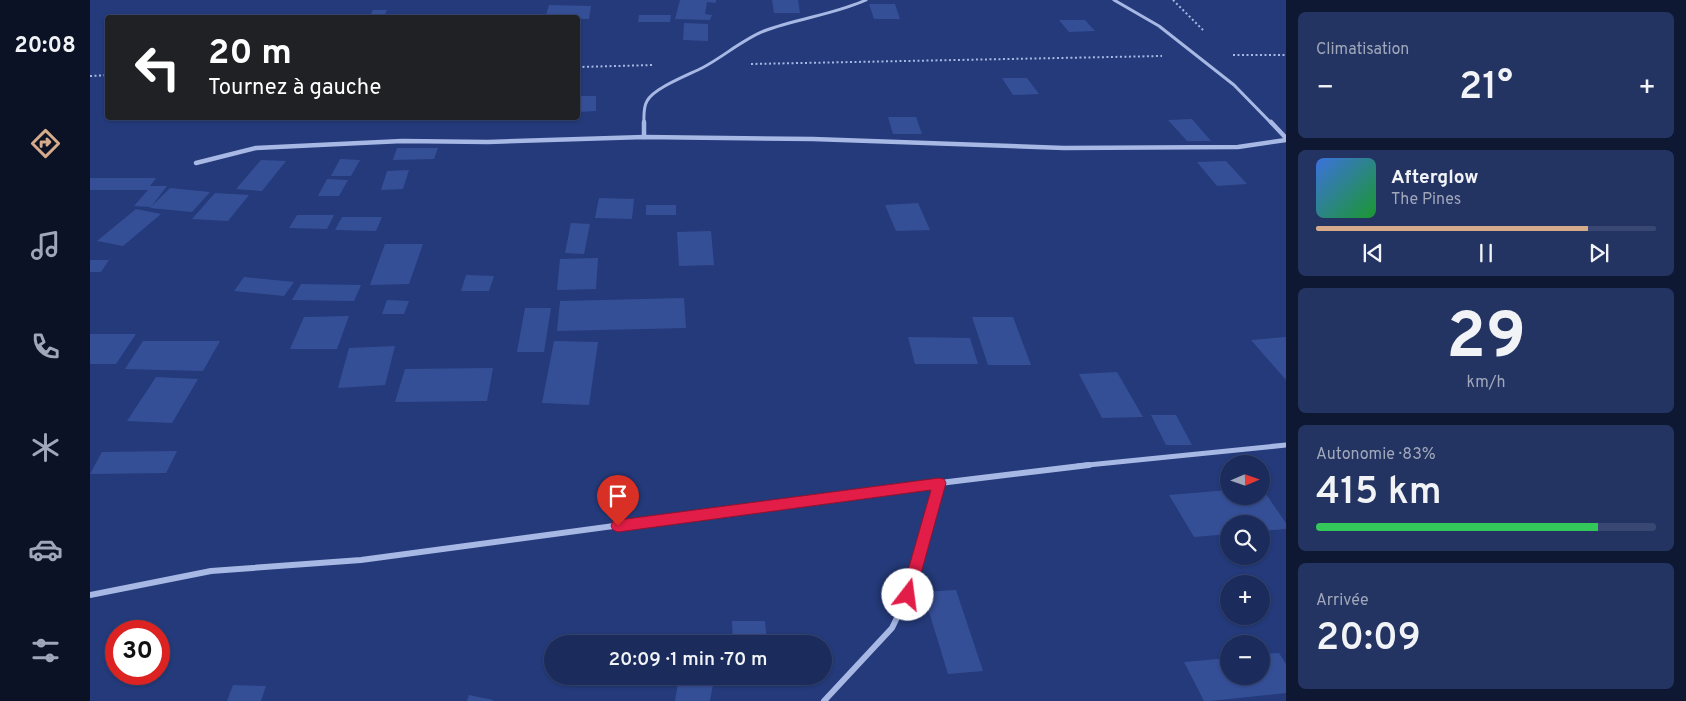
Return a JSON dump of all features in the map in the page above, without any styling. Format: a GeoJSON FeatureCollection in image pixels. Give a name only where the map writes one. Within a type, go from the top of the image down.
{"type":"FeatureCollection","features":[{"type":"Feature","properties":{"kind":"street"},"geometry":{"type":"LineString","coordinates":[[644,137],[644,109],[647,100],[676,80],[702,68],[762,32],[802,18],[844,10],[866,0]]}},
{"type":"Feature","properties":{"kind":"street"},"geometry":{"type":"LineString","coordinates":[[1114,0],[1159,26],[1234,85],[1286,139]]}},
{"type":"Feature","properties":{"kind":"street"},"geometry":{"type":"LineString","coordinates":[[196,163],[234,152],[265,148],[402,142],[488,142],[644,137],[813,139],[1064,148],[1238,147],[1286,139]]}},
{"type":"Feature","properties":{"kind":"street"},"geometry":{"type":"LineString","coordinates":[[90,596],[212,571],[361,560],[939,483],[1095,464],[1286,445]]}},
{"type":"Feature","properties":{"kind":"street"},"geometry":{"type":"LineString","coordinates":[[824,701],[892,628],[908,595],[939,483]]}},
{"type":"Feature","properties":{"kind":"path"},"geometry":{"type":"LineString","coordinates":[[747,64],[1286,55]]}},
{"type":"Feature","properties":{"kind":"path"},"geometry":{"type":"LineString","coordinates":[[580,67],[657,66]]}},
{"type":"Feature","properties":{"kind":"path"},"geometry":{"type":"LineString","coordinates":[[90,76],[105,75]]}},
{"type":"Feature","properties":{"kind":"building"},"geometry":{"type":"Polygon","coordinates":[[[680,0],[716,0],[716,3],[707,2],[705,14],[712,15],[710,20],[675,19],[680,0]]]}},
{"type":"Feature","properties":{"kind":"building"},"geometry":{"type":"Polygon","coordinates":[[[772,0],[798,0],[800,13],[774,13],[772,0]]]}},
{"type":"Feature","properties":{"kind":"building"},"geometry":{"type":"Polygon","coordinates":[[[869,4],[895,4],[900,19],[874,19],[869,4]]]}},
{"type":"Feature","properties":{"kind":"building"},"geometry":{"type":"Polygon","coordinates":[[[549,5],[591,6],[589,19],[580,19],[580,15],[546,15],[549,5]]]}},
{"type":"Feature","properties":{"kind":"building"},"geometry":{"type":"Polygon","coordinates":[[[373,10],[387,10],[384,15],[370,15],[373,10]]]}},
{"type":"Feature","properties":{"kind":"building"},"geometry":{"type":"Polygon","coordinates":[[[639,15],[671,15],[670,22],[638,22],[639,15]]]}},
{"type":"Feature","properties":{"kind":"building"},"geometry":{"type":"Polygon","coordinates":[[[1059,20],[1085,20],[1095,31],[1069,32],[1059,20]]]}},
{"type":"Feature","properties":{"kind":"building"},"geometry":{"type":"Polygon","coordinates":[[[684,23],[708,24],[708,41],[683,40],[684,23]]]}},
{"type":"Feature","properties":{"kind":"building"},"geometry":{"type":"Polygon","coordinates":[[[1002,78],[1027,78],[1039,94],[1013,95],[1002,78]]]}},
{"type":"Feature","properties":{"kind":"building"},"geometry":{"type":"Polygon","coordinates":[[[580,96],[596,96],[596,111],[580,112],[580,96]]]}},
{"type":"Feature","properties":{"kind":"building"},"geometry":{"type":"Polygon","coordinates":[[[888,117],[916,117],[922,134],[893,134],[888,117]]]}},
{"type":"Feature","properties":{"kind":"building"},"geometry":{"type":"Polygon","coordinates":[[[1192,119],[1211,141],[1187,141],[1168,120],[1192,119]]]}},
{"type":"Feature","properties":{"kind":"building"},"geometry":{"type":"Polygon","coordinates":[[[397,148],[438,148],[434,159],[393,160],[397,148]]]}},
{"type":"Feature","properties":{"kind":"building"},"geometry":{"type":"Polygon","coordinates":[[[340,159],[360,160],[351,176],[331,176],[340,159]]]}},
{"type":"Feature","properties":{"kind":"building"},"geometry":{"type":"Polygon","coordinates":[[[261,160],[286,161],[262,191],[236,189],[261,160]]]}},
{"type":"Feature","properties":{"kind":"building"},"geometry":{"type":"Polygon","coordinates":[[[1226,161],[1247,184],[1217,186],[1197,162],[1226,161]]]}},
{"type":"Feature","properties":{"kind":"building"},"geometry":{"type":"Polygon","coordinates":[[[409,170],[403,189],[381,190],[387,171],[409,170]]]}},
{"type":"Feature","properties":{"kind":"building"},"geometry":{"type":"Polygon","coordinates":[[[90,178],[156,178],[150,186],[167,186],[151,207],[134,206],[148,190],[90,190],[90,178]]]}},
{"type":"Feature","properties":{"kind":"building"},"geometry":{"type":"Polygon","coordinates":[[[327,179],[348,180],[339,196],[318,196],[327,179]]]}},
{"type":"Feature","properties":{"kind":"building"},"geometry":{"type":"Polygon","coordinates":[[[170,188],[210,192],[192,212],[150,208],[170,188]]]}},
{"type":"Feature","properties":{"kind":"building"},"geometry":{"type":"Polygon","coordinates":[[[215,193],[249,195],[228,221],[192,219],[215,193]]]}},
{"type":"Feature","properties":{"kind":"building"},"geometry":{"type":"Polygon","coordinates":[[[599,198],[634,199],[632,219],[595,218],[599,198]]]}},
{"type":"Feature","properties":{"kind":"building"},"geometry":{"type":"Polygon","coordinates":[[[918,203],[930,230],[896,231],[885,205],[918,203]]]}},
{"type":"Feature","properties":{"kind":"building"},"geometry":{"type":"Polygon","coordinates":[[[646,205],[676,205],[676,215],[646,215],[646,205]]]}},
{"type":"Feature","properties":{"kind":"building"},"geometry":{"type":"Polygon","coordinates":[[[136,209],[161,214],[123,246],[97,241],[136,209]]]}},
{"type":"Feature","properties":{"kind":"building"},"geometry":{"type":"Polygon","coordinates":[[[297,215],[334,215],[327,229],[289,228],[297,215]]]}},
{"type":"Feature","properties":{"kind":"building"},"geometry":{"type":"Polygon","coordinates":[[[342,217],[382,217],[376,231],[335,230],[342,217]]]}},
{"type":"Feature","properties":{"kind":"building"},"geometry":{"type":"Polygon","coordinates":[[[571,223],[590,224],[584,254],[565,253],[571,223]]]}},
{"type":"Feature","properties":{"kind":"building"},"geometry":{"type":"Polygon","coordinates":[[[711,231],[714,265],[679,266],[677,232],[711,231]]]}},
{"type":"Feature","properties":{"kind":"building"},"geometry":{"type":"Polygon","coordinates":[[[385,244],[423,244],[409,284],[370,285],[385,244]]]}},
{"type":"Feature","properties":{"kind":"building"},"geometry":{"type":"Polygon","coordinates":[[[598,258],[596,289],[557,290],[560,259],[598,258]]]}},
{"type":"Feature","properties":{"kind":"building"},"geometry":{"type":"Polygon","coordinates":[[[90,260],[109,260],[101,272],[90,272],[90,260]]]}},
{"type":"Feature","properties":{"kind":"building"},"geometry":{"type":"Polygon","coordinates":[[[466,275],[494,276],[489,291],[461,291],[466,275]]]}},
{"type":"Feature","properties":{"kind":"building"},"geometry":{"type":"Polygon","coordinates":[[[244,277],[294,282],[284,296],[234,291],[244,277]]]}},
{"type":"Feature","properties":{"kind":"building"},"geometry":{"type":"Polygon","coordinates":[[[301,284],[361,285],[354,301],[292,300],[301,284]]]}},
{"type":"Feature","properties":{"kind":"building"},"geometry":{"type":"Polygon","coordinates":[[[684,298],[686,328],[557,331],[560,301],[684,298]]]}},
{"type":"Feature","properties":{"kind":"building"},"geometry":{"type":"Polygon","coordinates":[[[387,300],[409,301],[404,314],[382,314],[387,300]]]}},
{"type":"Feature","properties":{"kind":"building"},"geometry":{"type":"Polygon","coordinates":[[[525,308],[551,308],[544,352],[517,352],[525,308]]]}},
{"type":"Feature","properties":{"kind":"building"},"geometry":{"type":"Polygon","coordinates":[[[349,316],[337,349],[290,349],[304,317],[349,316]]]}},
{"type":"Feature","properties":{"kind":"building"},"geometry":{"type":"Polygon","coordinates":[[[972,317],[1013,317],[1031,365],[988,365],[972,317]]]}},
{"type":"Feature","properties":{"kind":"building"},"geometry":{"type":"Polygon","coordinates":[[[90,334],[136,334],[116,364],[90,364],[90,334]]]}},
{"type":"Feature","properties":{"kind":"building"},"geometry":{"type":"Polygon","coordinates":[[[908,337],[970,338],[978,364],[915,364],[908,337]]]}},
{"type":"Feature","properties":{"kind":"building"},"geometry":{"type":"Polygon","coordinates":[[[1286,337],[1286,380],[1251,340],[1286,337]]]}},
{"type":"Feature","properties":{"kind":"building"},"geometry":{"type":"Polygon","coordinates":[[[143,341],[220,341],[203,371],[125,369],[143,341]]]}},
{"type":"Feature","properties":{"kind":"building"},"geometry":{"type":"Polygon","coordinates":[[[554,341],[598,342],[589,405],[542,403],[554,341]]]}},
{"type":"Feature","properties":{"kind":"building"},"geometry":{"type":"Polygon","coordinates":[[[395,346],[385,385],[338,388],[349,348],[395,346]]]}},
{"type":"Feature","properties":{"kind":"building"},"geometry":{"type":"Polygon","coordinates":[[[493,368],[487,401],[395,402],[405,369],[493,368]]]}},
{"type":"Feature","properties":{"kind":"building"},"geometry":{"type":"Polygon","coordinates":[[[1117,372],[1143,417],[1102,418],[1079,374],[1117,372]]]}},
{"type":"Feature","properties":{"kind":"building"},"geometry":{"type":"Polygon","coordinates":[[[156,377],[198,379],[172,423],[127,421],[156,377]]]}},
{"type":"Feature","properties":{"kind":"building"},"geometry":{"type":"Polygon","coordinates":[[[1151,415],[1176,415],[1192,445],[1166,445],[1151,415]]]}},
{"type":"Feature","properties":{"kind":"building"},"geometry":{"type":"Polygon","coordinates":[[[177,451],[166,473],[90,474],[102,452],[177,451]]]}},
{"type":"Feature","properties":{"kind":"building"},"geometry":{"type":"Polygon","coordinates":[[[1220,491],[1220,505],[1270,505],[1270,500],[1286,523],[1286,529],[1270,530],[1270,515],[1220,515],[1220,535],[1194,537],[1169,495],[1220,491]]]}},
{"type":"Feature","properties":{"kind":"building"},"geometry":{"type":"Polygon","coordinates":[[[956,590],[983,671],[948,674],[923,592],[956,590]]]}},
{"type":"Feature","properties":{"kind":"building"},"geometry":{"type":"Polygon","coordinates":[[[732,621],[765,621],[766,635],[733,635],[732,621]]]}},
{"type":"Feature","properties":{"kind":"building"},"geometry":{"type":"Polygon","coordinates":[[[1279,653],[1286,664],[1286,693],[1204,701],[1184,662],[1220,659],[1220,685],[1270,685],[1270,654],[1279,653]]]}},
{"type":"Feature","properties":{"kind":"building"},"geometry":{"type":"Polygon","coordinates":[[[233,685],[266,686],[261,701],[227,701],[233,685]]]}},
{"type":"Feature","properties":{"kind":"building"},"geometry":{"type":"Polygon","coordinates":[[[678,685],[713,685],[710,701],[675,701],[678,685]]]}},
{"type":"Feature","properties":{"kind":"building"},"geometry":{"type":"Polygon","coordinates":[[[469,695],[493,700],[493,701],[467,701],[469,695]]]}},
{"type":"Feature","properties":{"kind":"route"},"geometry":{"type":"LineString","coordinates":[[618,526],[939,483],[908,595]]}}]}
